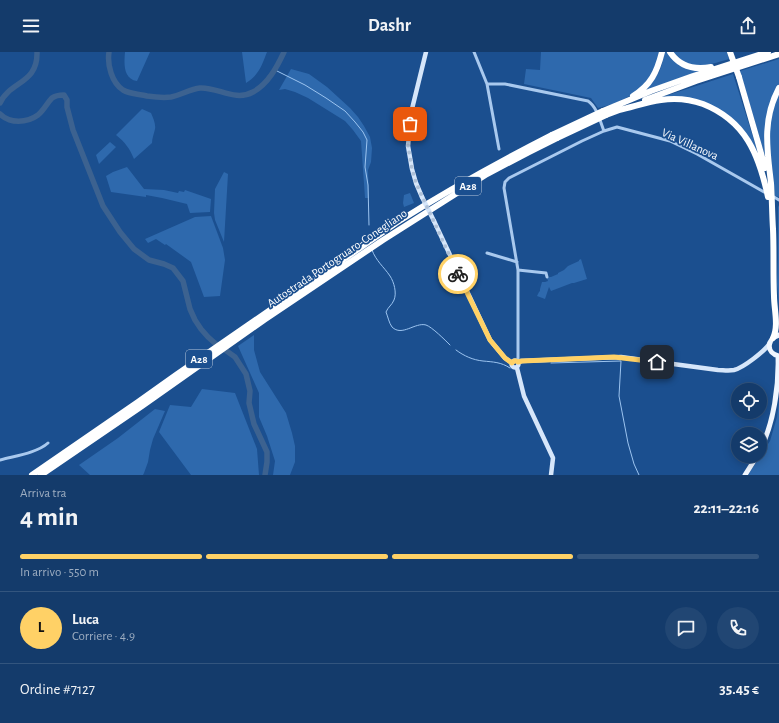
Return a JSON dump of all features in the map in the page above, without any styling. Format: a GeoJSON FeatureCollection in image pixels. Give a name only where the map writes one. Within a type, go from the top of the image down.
{"type":"FeatureCollection","features":[{"type":"Feature","properties":{"kind":"highway"},"geometry":{"type":"LineString","coordinates":[[617,108],[647,85],[657,70],[662,52]]}},
{"type":"Feature","properties":{"kind":"highway"},"geometry":{"type":"LineString","coordinates":[[670,52],[684,65],[703,68],[763,52]]}},
{"type":"Feature","properties":{"kind":"highway"},"geometry":{"type":"LineString","coordinates":[[730,52],[739,77],[759,146],[766,175],[772,212]]}},
{"type":"Feature","properties":{"kind":"highway","name":"Autostrada Portogruaro-Conegliano"},"geometry":{"type":"LineString","coordinates":[[617,108],[651,91],[768,52]]}},
{"type":"Feature","properties":{"kind":"highway","name":"Autostrada Portogruaro-Conegliano"},"geometry":{"type":"LineString","coordinates":[[41,475],[262,318],[381,238],[396,223],[432,201],[492,167],[605,113],[779,54]]}},
{"type":"Feature","properties":{"kind":"highway"},"geometry":{"type":"LineString","coordinates":[[774,339],[776,320],[774,297],[773,228],[771,185],[766,146],[771,108],[779,88]]}},
{"type":"Feature","properties":{"kind":"highway"},"geometry":{"type":"LineString","coordinates":[[617,108],[661,100],[684,99],[700,103],[725,116],[733,122],[752,146],[761,167],[772,212]]}},
{"type":"Feature","properties":{"kind":"highway"},"geometry":{"type":"LineString","coordinates":[[776,320],[779,328]]}},
{"type":"Feature","properties":{"kind":"highway","name":"Autostrada Portogruaro-Conegliano"},"geometry":{"type":"LineString","coordinates":[[32,475],[140,404]]}},
{"type":"Feature","properties":{"kind":"main road"},"geometry":{"type":"LineString","coordinates":[[767,432],[775,402],[778,382],[779,356],[771,352],[770,347],[774,339]]}},
{"type":"Feature","properties":{"kind":"main road"},"geometry":{"type":"LineString","coordinates":[[745,475],[753,463]]}},
{"type":"Feature","properties":{"kind":"street"},"geometry":{"type":"LineString","coordinates":[[426,52],[411,114],[408,146],[416,183],[490,340],[505,358],[512,363],[515,361],[518,364]]}},
{"type":"Feature","properties":{"kind":"street"},"geometry":{"type":"LineString","coordinates":[[474,52],[487,84],[498,149]]}},
{"type":"Feature","properties":{"kind":"street"},"geometry":{"type":"LineString","coordinates":[[487,84],[510,85],[588,101],[593,105],[604,131]]}},
{"type":"Feature","properties":{"kind":"street","name":"Via Villanova"},"geometry":{"type":"LineString","coordinates":[[516,262],[504,188],[505,182],[582,141],[617,127],[670,142],[703,158],[764,192]]}},
{"type":"Feature","properties":{"kind":"street"},"geometry":{"type":"LineString","coordinates":[[774,197],[779,200]]}},
{"type":"Feature","properties":{"kind":"street"},"geometry":{"type":"LineString","coordinates":[[487,253],[516,262],[518,270],[518,364],[524,396],[553,458],[550,475]]}},
{"type":"Feature","properties":{"kind":"street"},"geometry":{"type":"LineString","coordinates":[[518,270],[546,274],[547,277]]}},
{"type":"Feature","properties":{"kind":"street"},"geometry":{"type":"LineString","coordinates":[[518,364],[522,361],[621,358],[732,371],[743,366],[761,352],[774,339]]}},
{"type":"Feature","properties":{"kind":"street"},"geometry":{"type":"LineString","coordinates":[[761,352],[771,352]]}},
{"type":"Feature","properties":{"kind":"street"},"geometry":{"type":"LineString","coordinates":[[0,460],[36,450],[48,443]]}},
{"type":"Feature","properties":{"kind":"shaded area"},"geometry":{"type":"Polygon","coordinates":[[[125,52],[150,52],[137,81],[132,80],[125,70],[125,52]]]}},
{"type":"Feature","properties":{"kind":"shaded area"},"geometry":{"type":"Polygon","coordinates":[[[242,52],[267,52],[257,73],[246,83],[242,52]]]}},
{"type":"Feature","properties":{"kind":"shaded area"},"geometry":{"type":"Polygon","coordinates":[[[541,52],[660,52],[656,67],[645,86],[630,96],[613,104],[598,108],[591,98],[524,84],[526,69],[540,70],[541,52]]]}},
{"type":"Feature","properties":{"kind":"shaded area"},"geometry":{"type":"Polygon","coordinates":[[[664,52],[668,52],[671,57],[702,70],[645,91],[653,82],[658,73],[662,64],[664,52]]]}},
{"type":"Feature","properties":{"kind":"shaded area"},"geometry":{"type":"Polygon","coordinates":[[[673,52],[727,52],[729,59],[699,66],[685,63],[673,52]]]}},
{"type":"Feature","properties":{"kind":"shaded area"},"geometry":{"type":"Polygon","coordinates":[[[779,59],[779,85],[774,95],[764,133],[765,156],[740,71],[779,59]]]}},
{"type":"Feature","properties":{"kind":"shaded area"},"geometry":{"type":"Polygon","coordinates":[[[291,69],[309,74],[327,87],[350,108],[364,126],[370,137],[372,148],[371,162],[368,170],[369,198],[365,198],[361,141],[345,121],[308,98],[285,89],[279,90],[291,69]]]}},
{"type":"Feature","properties":{"kind":"shaded area"},"geometry":{"type":"Polygon","coordinates":[[[733,74],[760,159],[742,129],[707,104],[659,98],[733,74]]]}},
{"type":"Feature","properties":{"kind":"shaded area"},"geometry":{"type":"Polygon","coordinates":[[[779,93],[779,197],[775,196],[769,135],[771,114],[779,93]]]}},
{"type":"Feature","properties":{"kind":"shaded area"},"geometry":{"type":"Polygon","coordinates":[[[142,109],[151,113],[155,123],[155,129],[152,143],[134,159],[127,146],[116,135],[142,109]]]}},
{"type":"Feature","properties":{"kind":"shaded area"},"geometry":{"type":"Polygon","coordinates":[[[110,142],[116,147],[99,164],[96,155],[110,142]]]}},
{"type":"Feature","properties":{"kind":"shaded area"},"geometry":{"type":"Polygon","coordinates":[[[127,167],[144,189],[164,190],[178,193],[179,191],[184,192],[185,190],[211,199],[210,212],[190,213],[187,204],[146,195],[146,197],[111,192],[106,176],[127,167]]]}},
{"type":"Feature","properties":{"kind":"shaded area"},"geometry":{"type":"Polygon","coordinates":[[[224,172],[228,174],[224,242],[215,220],[214,213],[215,189],[224,172]]]}},
{"type":"Feature","properties":{"kind":"shaded area"},"geometry":{"type":"Polygon","coordinates":[[[410,193],[414,203],[404,207],[404,195],[410,193]]]}},
{"type":"Feature","properties":{"kind":"shaded area"},"geometry":{"type":"Polygon","coordinates":[[[779,205],[779,305],[777,284],[779,205]]]}},
{"type":"Feature","properties":{"kind":"shaded area"},"geometry":{"type":"Polygon","coordinates":[[[211,216],[223,248],[225,260],[220,296],[204,297],[191,262],[166,244],[165,245],[156,239],[148,243],[145,239],[195,217],[211,216]]]}},
{"type":"Feature","properties":{"kind":"shaded area"},"geometry":{"type":"Polygon","coordinates":[[[581,259],[587,279],[551,291],[549,287],[545,299],[537,296],[542,282],[548,281],[547,278],[558,274],[568,266],[581,259]]]}},
{"type":"Feature","properties":{"kind":"shaded area"},"geometry":{"type":"Polygon","coordinates":[[[254,335],[254,350],[260,372],[286,413],[292,433],[295,446],[295,462],[290,475],[273,475],[275,461],[259,417],[259,393],[238,346],[254,335]]]}},
{"type":"Feature","properties":{"kind":"shaded area"},"geometry":{"type":"Polygon","coordinates":[[[202,389],[235,393],[257,449],[259,475],[191,475],[159,432],[170,405],[191,407],[202,389]]]}},
{"type":"Feature","properties":{"kind":"shaded area"},"geometry":{"type":"Polygon","coordinates":[[[779,402],[779,475],[748,475],[756,463],[767,463],[767,446],[770,441],[777,417],[779,402]]]}},
{"type":"Feature","properties":{"kind":"shaded area"},"geometry":{"type":"Polygon","coordinates":[[[155,409],[165,411],[153,439],[148,462],[143,475],[90,475],[79,465],[118,438],[155,409]]]}},
{"type":"Feature","properties":{"kind":"waterway"},"geometry":{"type":"LineString","coordinates":[[0,103],[10,90],[23,81],[33,70],[37,52]]}},
{"type":"Feature","properties":{"kind":"waterway"},"geometry":{"type":"LineString","coordinates":[[109,52],[111,73],[119,87],[132,93],[156,97],[171,97],[200,88],[207,88],[233,95],[246,95],[258,89],[268,80],[284,52]]}},
{"type":"Feature","properties":{"kind":"waterway"},"geometry":{"type":"LineString","coordinates":[[275,70],[305,85],[345,111],[363,132],[367,140],[365,167],[368,185],[369,225]]}},
{"type":"Feature","properties":{"kind":"waterway"},"geometry":{"type":"LineString","coordinates":[[0,114],[9,120],[29,120],[38,115],[52,98],[64,95],[67,100],[67,107],[73,130],[103,206],[120,232],[134,249],[149,260],[173,268],[183,281],[190,309],[201,329],[217,345],[235,357],[246,374],[250,391],[249,403],[254,424],[267,452],[265,475]]}},
{"type":"Feature","properties":{"kind":"waterway"},"geometry":{"type":"LineString","coordinates":[[372,250],[394,284],[395,297],[386,312],[392,327],[396,330],[404,330],[417,325],[426,325],[450,345]]}},
{"type":"Feature","properties":{"kind":"waterway"},"geometry":{"type":"LineString","coordinates":[[456,350],[472,359],[500,363],[510,368]]}},
{"type":"Feature","properties":{"kind":"waterway"},"geometry":{"type":"LineString","coordinates":[[551,363],[621,361],[619,396],[628,443],[639,475]]}},
{"type":"Feature","properties":{"kind":"way so far"},"geometry":{"type":"LineString","coordinates":[[410,124],[408,146],[416,183],[458,274]]}},
{"type":"Feature","properties":{"kind":"route"},"geometry":{"type":"LineString","coordinates":[[458,274],[493,345],[512,363],[514,361],[614,357],[657,362]]}}]}
